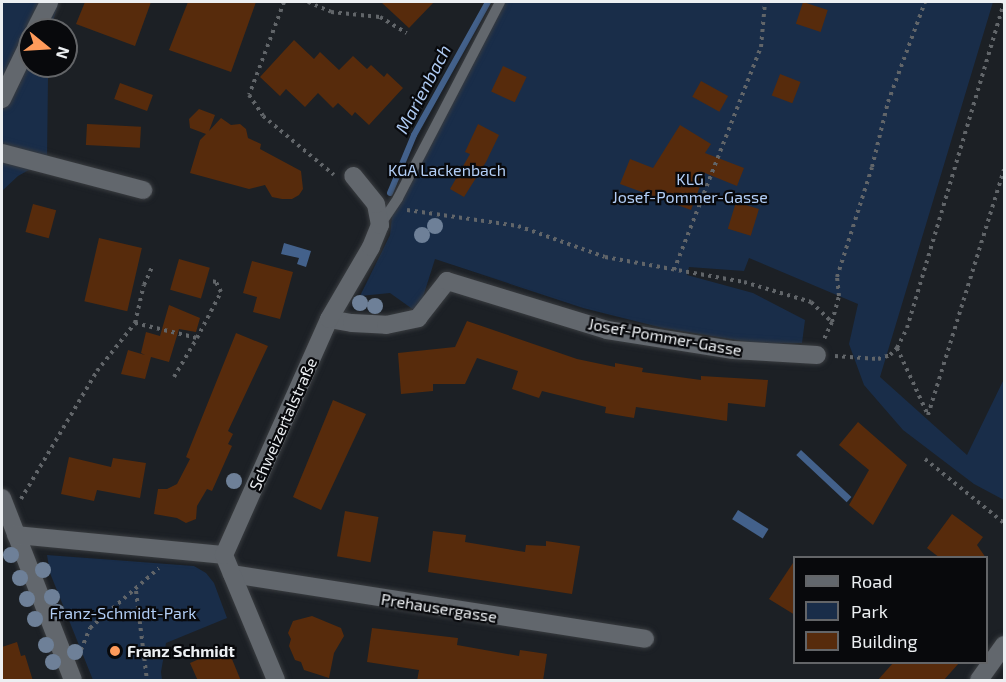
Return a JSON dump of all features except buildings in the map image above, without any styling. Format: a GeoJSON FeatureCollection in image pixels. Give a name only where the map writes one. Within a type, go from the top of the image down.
{"type":"FeatureCollection","features":[{"type":"Feature","properties":{"kind":"street"},"geometry":{"type":"LineString","coordinates":[[41,18],[49,2]]}},
{"type":"Feature","properties":{"kind":"street"},"geometry":{"type":"LineString","coordinates":[[2,99],[18,66]]}},
{"type":"Feature","properties":{"kind":"street"},"geometry":{"type":"LineString","coordinates":[[2,153],[142,190]]}},
{"type":"Feature","properties":{"kind":"street"},"geometry":{"type":"LineString","coordinates":[[353,176],[376,204],[380,225]]}},
{"type":"Feature","properties":{"kind":"street","name":"Schweizertalstraße"},"geometry":{"type":"LineString","coordinates":[[224,555],[329,319],[371,248],[380,225]]}},
{"type":"Feature","properties":{"kind":"street","name":"Josef-Pommer-Gasse"},"geometry":{"type":"LineString","coordinates":[[329,319],[386,325],[418,318],[447,281],[607,330],[734,350],[818,355]]}},
{"type":"Feature","properties":{"kind":"street"},"geometry":{"type":"LineString","coordinates":[[2,498],[72,678]]}},
{"type":"Feature","properties":{"kind":"street"},"geometry":{"type":"LineString","coordinates":[[16,535],[224,555],[276,681]]}},
{"type":"Feature","properties":{"kind":"street","name":"Prehausergasse"},"geometry":{"type":"LineString","coordinates":[[232,574],[645,639]]}},
{"type":"Feature","properties":{"kind":"street"},"geometry":{"type":"LineString","coordinates":[[979,681],[1005,645]]}},
{"type":"Feature","properties":{"kind":"lane"},"geometry":{"type":"LineString","coordinates":[[380,225],[500,2]]}},
{"type":"Feature","properties":{"kind":"path"},"geometry":{"type":"LineString","coordinates":[[284,2],[249,95],[263,116],[339,179],[353,176]]}},
{"type":"Feature","properties":{"kind":"path"},"geometry":{"type":"LineString","coordinates":[[308,2],[331,12],[380,17],[407,33]]}},
{"type":"Feature","properties":{"kind":"path"},"geometry":{"type":"LineString","coordinates":[[674,270],[761,47],[765,2]]}},
{"type":"Feature","properties":{"kind":"path"},"geometry":{"type":"LineString","coordinates":[[925,2],[888,102],[873,167],[837,278],[839,296],[832,322],[818,355],[878,359],[890,355],[897,348],[915,304],[1004,2]]}},
{"type":"Feature","properties":{"kind":"path"},"geometry":{"type":"LineString","coordinates":[[897,348],[928,415],[1005,169]]}},
{"type":"Feature","properties":{"kind":"path"},"geometry":{"type":"LineString","coordinates":[[390,208],[518,226],[605,257],[744,282],[811,302],[832,322]]}},
{"type":"Feature","properties":{"kind":"path"},"geometry":{"type":"LineString","coordinates":[[9,517],[97,371],[135,323],[144,285],[153,265]]}},
{"type":"Feature","properties":{"kind":"path"},"geometry":{"type":"LineString","coordinates":[[174,377],[221,292],[216,282],[211,281]]}},
{"type":"Feature","properties":{"kind":"path"},"geometry":{"type":"LineString","coordinates":[[135,323],[197,338]]}},
{"type":"Feature","properties":{"kind":"path"},"geometry":{"type":"LineString","coordinates":[[925,459],[1005,524]]}},
{"type":"Feature","properties":{"kind":"path"},"geometry":{"type":"LineString","coordinates":[[72,678],[90,628],[181,551]]}},
{"type":"Feature","properties":{"kind":"path"},"geometry":{"type":"LineString","coordinates":[[136,590],[147,681]]}},
{"type":"Feature","properties":{"kind":"green space"},"geometry":{"type":"Polygon","coordinates":[[[2,2],[59,2],[54,18],[18,18],[18,78],[48,78],[47,160],[18,176],[2,191],[2,2]]]}},
{"type":"Feature","properties":{"kind":"green space"},"geometry":{"type":"Polygon","coordinates":[[[496,2],[993,2],[880,377],[967,455],[1004,379],[1004,500],[974,484],[903,430],[864,385],[849,344],[858,304],[749,258],[744,271],[689,267],[687,275],[753,293],[805,320],[802,343],[761,344],[663,328],[583,308],[435,259],[418,313],[390,293],[360,296],[390,235],[394,196],[496,2]]]}},
{"type":"Feature","properties":{"kind":"green space","name":"Franz-Schmidt-Park"},"geometry":{"type":"Polygon","coordinates":[[[47,555],[194,566],[206,573],[214,583],[227,618],[166,643],[161,672],[162,680],[93,680],[50,573],[47,555]]]}},
{"type":"Feature","properties":{"kind":"shaded area"},"geometry":{"type":"Polygon","coordinates":[[[284,243],[311,251],[306,267],[297,264],[299,258],[281,254],[284,243]]]}},
{"type":"Feature","properties":{"kind":"shaded area"},"geometry":{"type":"Polygon","coordinates":[[[801,450],[851,497],[847,502],[796,455],[801,450]]]}},
{"type":"Feature","properties":{"kind":"shaded area"},"geometry":{"type":"Polygon","coordinates":[[[738,510],[769,529],[763,538],[732,519],[738,510]]]}},
{"type":"Feature","properties":{"kind":"waterway","name":"Marienbach"},"geometry":{"type":"LineString","coordinates":[[390,193],[414,135],[488,2]]}},
{"type":"Feature","properties":{"kind":"place","name":"Franz Schmidt"},"geometry":{"type":"Point","coordinates":[115,651]}},
{"type":"Feature","properties":{"kind":"park label","name":"KGA Lackenbach"},"geometry":{"type":"Point","coordinates":[447,170]}},
{"type":"Feature","properties":{"kind":"park label","name":"KLG Josef-Pommer-Gasse"},"geometry":{"type":"Point","coordinates":[690,188]}}]}
